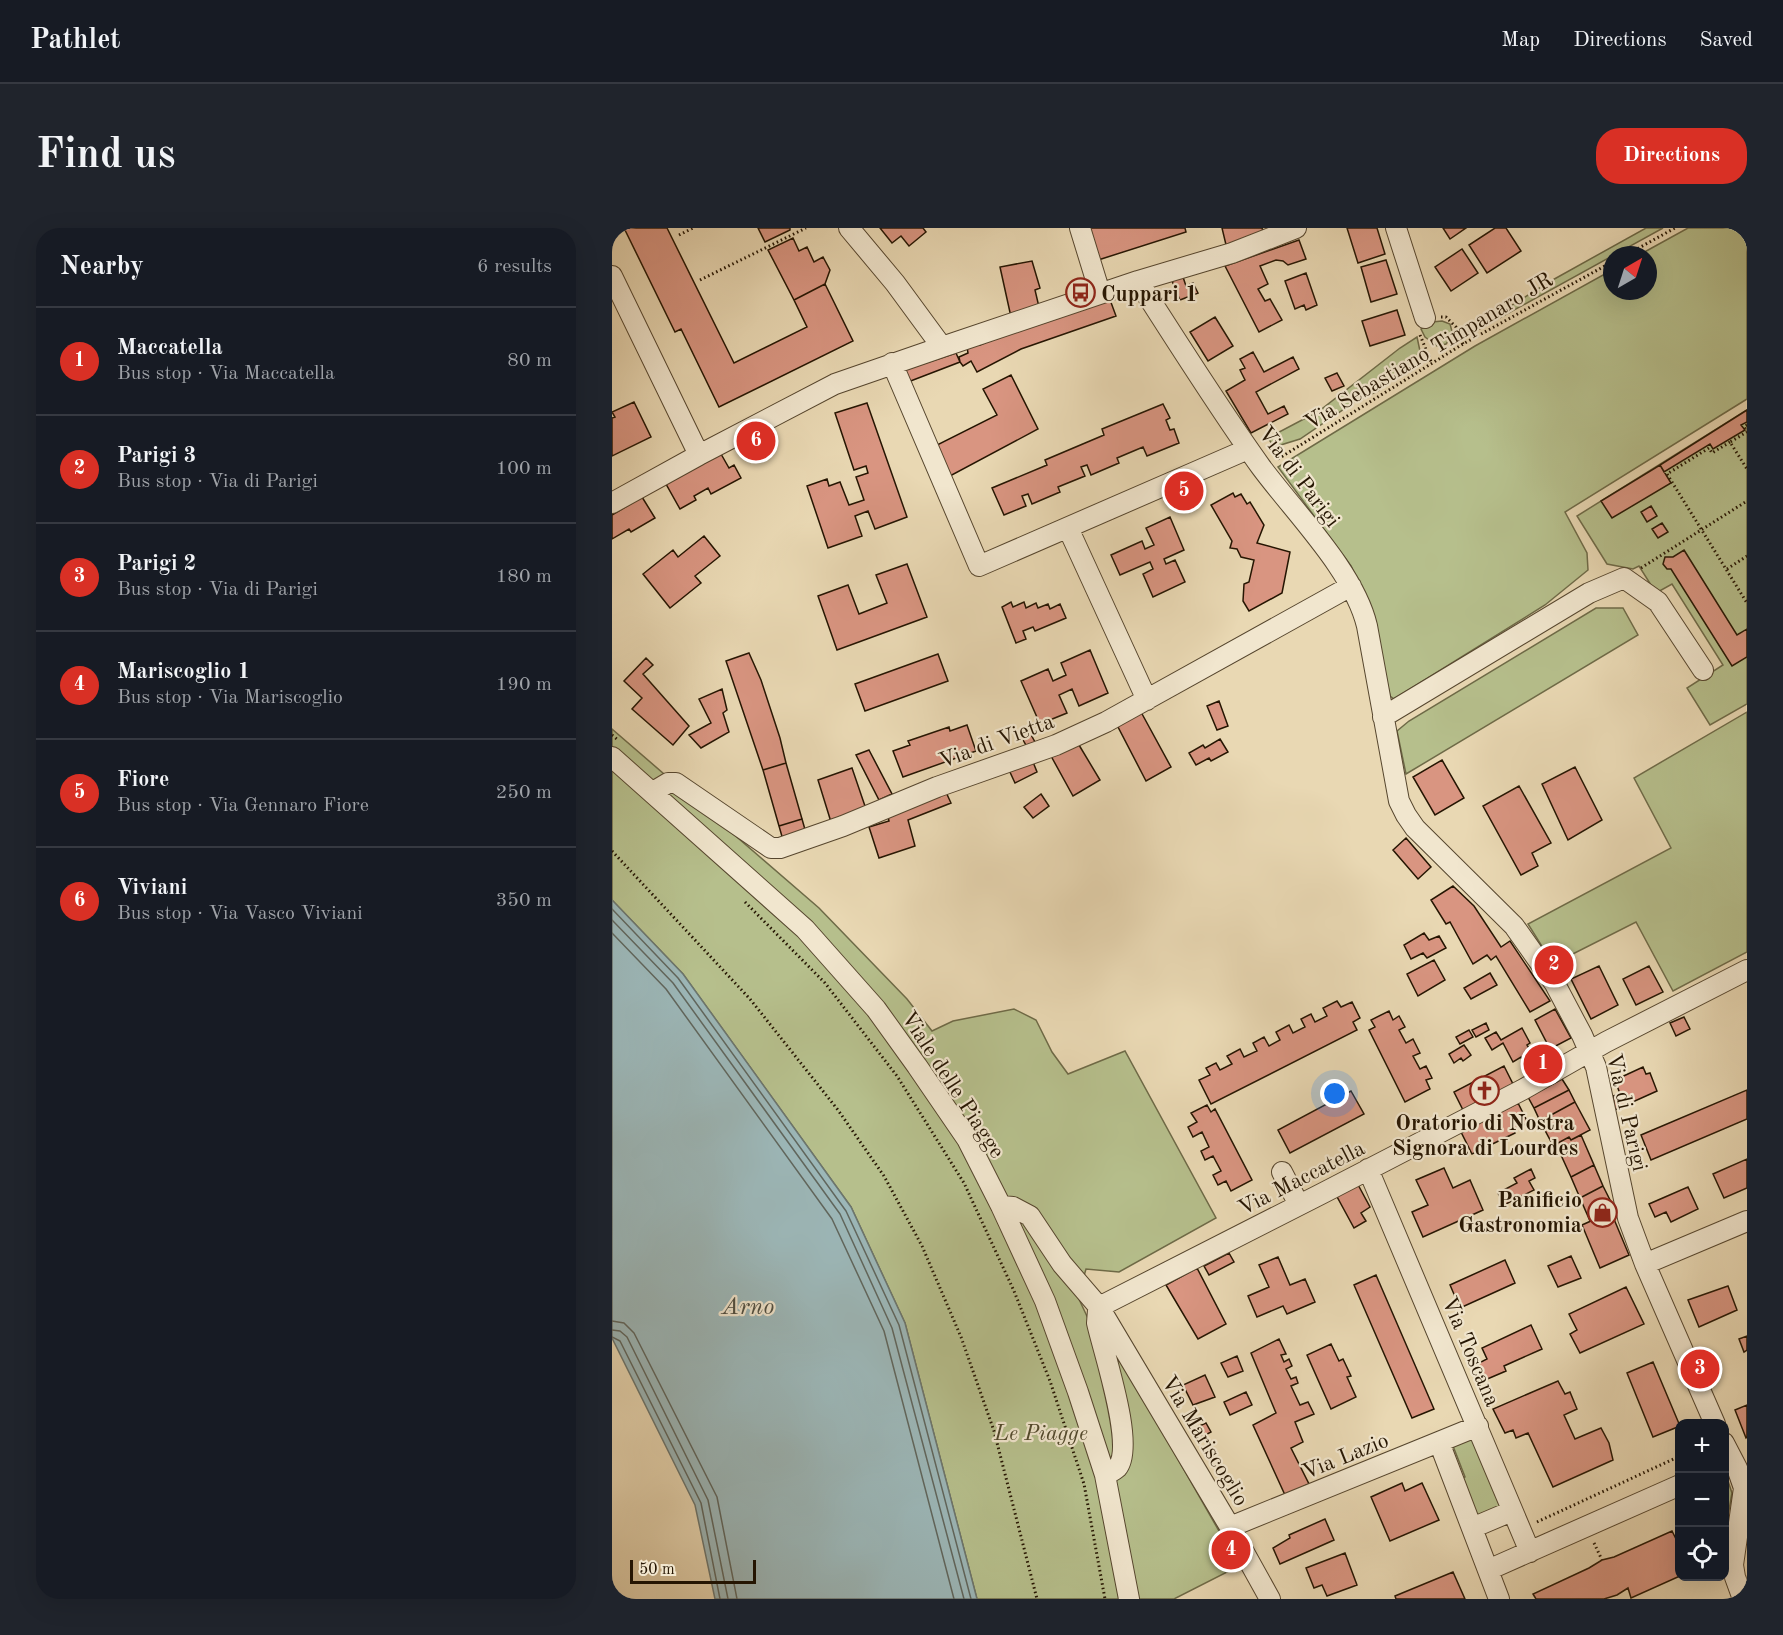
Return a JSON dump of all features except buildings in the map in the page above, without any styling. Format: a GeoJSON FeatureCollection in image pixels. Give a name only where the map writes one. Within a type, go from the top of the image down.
{"type":"FeatureCollection","features":[{"type":"Feature","properties":{"kind":"street"},"geometry":{"type":"LineString","coordinates":[[849,228],[895,283],[942,347]]}},
{"type":"Feature","properties":{"kind":"street"},"geometry":{"type":"LineString","coordinates":[[1080,228],[1100,293]]}},
{"type":"Feature","properties":{"kind":"street"},"geometry":{"type":"LineString","coordinates":[[612,503],[835,384],[1138,280],[1232,253],[1296,228]]}},
{"type":"Feature","properties":{"kind":"street"},"geometry":{"type":"LineString","coordinates":[[1396,228],[1425,318]]}},
{"type":"Feature","properties":{"kind":"street"},"geometry":{"type":"LineString","coordinates":[[612,276],[699,455]]}},
{"type":"Feature","properties":{"kind":"street","name":"Via di Parigi"},"geometry":{"type":"LineString","coordinates":[[1138,280],[1248,449],[1351,586],[1365,616],[1399,801],[1406,815],[1415,828],[1522,936],[1555,984],[1589,1051],[1596,1067],[1624,1203],[1645,1264],[1713,1419]]}},
{"type":"Feature","properties":{"kind":"street"},"geometry":{"type":"LineString","coordinates":[[891,363],[979,566],[1248,449]]}},
{"type":"Feature","properties":{"kind":"street"},"geometry":{"type":"LineString","coordinates":[[1068,528],[1147,700]]}},
{"type":"Feature","properties":{"kind":"street"},"geometry":{"type":"LineString","coordinates":[[1383,717],[1589,593],[1624,578],[1658,602],[1703,670]]}},
{"type":"Feature","properties":{"kind":"street","name":"Via di Vietta"},"geometry":{"type":"LineString","coordinates":[[653,792],[668,783],[676,783],[771,848],[780,848],[1056,745],[1147,700],[1351,586]]}},
{"type":"Feature","properties":{"kind":"street","name":"Viale delle Piagge"},"geometry":{"type":"LineString","coordinates":[[612,757],[805,929],[876,1009],[967,1139],[1045,1301],[1078,1392],[1105,1475],[1129,1599]]}},
{"type":"Feature","properties":{"kind":"street","name":"Via Maccatella"},"geometry":{"type":"LineString","coordinates":[[1099,1307],[1522,1090],[1589,1051],[1747,970]]}},
{"type":"Feature","properties":{"kind":"street","name":"Via Toscana"},"geometry":{"type":"LineString","coordinates":[[1368,1169],[1530,1552]]}},
{"type":"Feature","properties":{"kind":"street"},"geometry":{"type":"LineString","coordinates":[[1282,1172],[1299,1205]]}},
{"type":"Feature","properties":{"kind":"street"},"geometry":{"type":"LineString","coordinates":[[1001,1206],[1013,1207],[1030,1216],[1062,1264],[1099,1307],[1097,1323],[1121,1417],[1123,1438],[1121,1460],[1117,1468],[1105,1475]]}},
{"type":"Feature","properties":{"kind":"street"},"geometry":{"type":"LineString","coordinates":[[1645,1264],[1747,1221]]}},
{"type":"Feature","properties":{"kind":"street","name":"Via Mariscoglio"},"geometry":{"type":"LineString","coordinates":[[1099,1307],[1230,1527],[1270,1599]]}},
{"type":"Feature","properties":{"kind":"street","name":"Via Lazio"},"geometry":{"type":"LineString","coordinates":[[1230,1527],[1478,1426]]}},
{"type":"Feature","properties":{"kind":"street"},"geometry":{"type":"LineString","coordinates":[[1439,1442],[1499,1599]]}},
{"type":"Feature","properties":{"kind":"street"},"geometry":{"type":"LineString","coordinates":[[1735,1460],[1744,1488],[1733,1564],[1743,1599]]}},
{"type":"Feature","properties":{"kind":"street"},"geometry":{"type":"LineString","coordinates":[[1488,1570],[1675,1487]]}},
{"type":"Feature","properties":{"kind":"street"},"geometry":{"type":"LineString","coordinates":[[1472,1528],[1512,1511]]}},
{"type":"Feature","properties":{"kind":"path"},"geometry":{"type":"LineString","coordinates":[[679,235],[693,228]]}},
{"type":"Feature","properties":{"kind":"path"},"geometry":{"type":"LineString","coordinates":[[700,280],[806,228]]}},
{"type":"Feature","properties":{"kind":"path"},"geometry":{"type":"LineString","coordinates":[[1642,246],[1675,228]]}},
{"type":"Feature","properties":{"kind":"path","name":"Via Sebastiano Timpanaro JR"},"geometry":{"type":"LineString","coordinates":[[1262,469],[1463,344],[1603,267]]}},
{"type":"Feature","properties":{"kind":"path"},"geometry":{"type":"LineString","coordinates":[[1747,425],[1744,427],[1747,432],[1712,453],[1709,448],[1667,474],[1747,603]]}},
{"type":"Feature","properties":{"kind":"path"},"geometry":{"type":"LineString","coordinates":[[1730,442],[1747,469]]}},
{"type":"Feature","properties":{"kind":"path"},"geometry":{"type":"LineString","coordinates":[[1624,578],[1747,501]]}},
{"type":"Feature","properties":{"kind":"path"},"geometry":{"type":"LineString","coordinates":[[1727,569],[1747,556]]}},
{"type":"Feature","properties":{"kind":"path"},"geometry":{"type":"LineString","coordinates":[[612,851],[750,999],[838,1110],[884,1176],[922,1246],[961,1337],[994,1431],[1037,1599]]}},
{"type":"Feature","properties":{"kind":"path"},"geometry":{"type":"LineString","coordinates":[[742,900],[825,982],[897,1076],[964,1183],[1014,1291],[1050,1381],[1084,1484],[1105,1599]]}},
{"type":"Feature","properties":{"kind":"path"},"geometry":{"type":"LineString","coordinates":[[1520,1529],[1675,1458]]}},
{"type":"Feature","properties":{"kind":"green space"},"geometry":{"type":"Polygon","coordinates":[[[1646,228],[1663,228],[1630,246],[1614,246],[1646,228]]]}},
{"type":"Feature","properties":{"kind":"green space"},"geometry":{"type":"Polygon","coordinates":[[[1688,228],[1747,228],[1747,399],[1565,512],[1587,553],[1588,570],[1545,605],[1394,699],[1390,696],[1371,609],[1351,566],[1278,467],[1475,346],[1603,275],[1603,300],[1657,300],[1655,246],[1688,228]]]}},
{"type":"Feature","properties":{"kind":"green space"},"geometry":{"type":"Polygon","coordinates":[[[1603,252],[1603,261],[1465,337],[1464,335],[1549,282],[1603,252]]]}},
{"type":"Feature","properties":{"kind":"green space"},"geometry":{"type":"Polygon","coordinates":[[[1442,321],[1450,324],[1453,335],[1446,344],[1437,346],[1425,337],[1421,329],[1432,322],[1442,321]]]}},
{"type":"Feature","properties":{"kind":"green space"},"geometry":{"type":"Polygon","coordinates":[[[1417,337],[1420,351],[1417,365],[1411,371],[1391,378],[1378,391],[1356,401],[1300,439],[1274,447],[1268,438],[1319,411],[1417,337]]]}},
{"type":"Feature","properties":{"kind":"green space"},"geometry":{"type":"Polygon","coordinates":[[[1747,410],[1747,704],[1710,725],[1687,688],[1723,665],[1672,584],[1656,593],[1639,566],[1633,569],[1607,564],[1577,516],[1747,410]]]}},
{"type":"Feature","properties":{"kind":"green space"},"geometry":{"type":"Polygon","coordinates":[[[1596,608],[1623,608],[1638,635],[1406,774],[1397,731],[1409,721],[1596,608]]]}},
{"type":"Feature","properties":{"kind":"green space"},"geometry":{"type":"Polygon","coordinates":[[[1747,712],[1747,952],[1673,991],[1636,922],[1553,964],[1528,924],[1671,848],[1634,778],[1747,712]]]}},
{"type":"Feature","properties":{"kind":"green space","name":"Le Piagge"},"geometry":{"type":"Polygon","coordinates":[[[612,729],[819,908],[907,999],[932,1031],[953,1021],[1014,1009],[1036,1020],[1052,1052],[1068,1074],[1125,1051],[1216,1218],[1119,1272],[1086,1269],[1078,1297],[1092,1327],[1107,1335],[1239,1566],[1174,1599],[977,1599],[905,1323],[851,1207],[683,974],[612,900],[612,729]]]}},
{"type":"Feature","properties":{"kind":"green space"},"geometry":{"type":"Polygon","coordinates":[[[1473,1438],[1502,1508],[1477,1518],[1461,1479],[1465,1477],[1453,1446],[1473,1438]]]}},
{"type":"Feature","properties":{"kind":"green space"},"geometry":{"type":"Polygon","coordinates":[[[1729,1484],[1732,1493],[1729,1510],[1729,1484]]]}},
{"type":"Feature","properties":{"kind":"water","name":"Arno"},"geometry":{"type":"Polygon","coordinates":[[[612,900],[683,974],[851,1207],[905,1323],[977,1599],[715,1599],[695,1505],[612,1338],[612,900]]]}},
{"type":"Feature","properties":{"kind":"place","name":"Cuppari 1"},"geometry":{"type":"Point","coordinates":[1080,293]}},
{"type":"Feature","properties":{"kind":"place","name":"Viviani"},"geometry":{"type":"Point","coordinates":[756,441]}},
{"type":"Feature","properties":{"kind":"place","name":"Fiore"},"geometry":{"type":"Point","coordinates":[1184,491]}},
{"type":"Feature","properties":{"kind":"place","name":"Parigi 3"},"geometry":{"type":"Point","coordinates":[1554,965]}},
{"type":"Feature","properties":{"kind":"place","name":"Maccatella"},"geometry":{"type":"Point","coordinates":[1543,1064]}},
{"type":"Feature","properties":{"kind":"place","name":"Oratorio di Nostra Signora di Lourdes"},"geometry":{"type":"Point","coordinates":[1485,1090]}},
{"type":"Feature","properties":{"kind":"place","name":"Panificio Gastronomia"},"geometry":{"type":"Point","coordinates":[1603,1212]}},
{"type":"Feature","properties":{"kind":"place","name":"Parigi 2"},"geometry":{"type":"Point","coordinates":[1700,1369]}},
{"type":"Feature","properties":{"kind":"place","name":"Mariscoglio 1"},"geometry":{"type":"Point","coordinates":[1231,1550]}}]}
